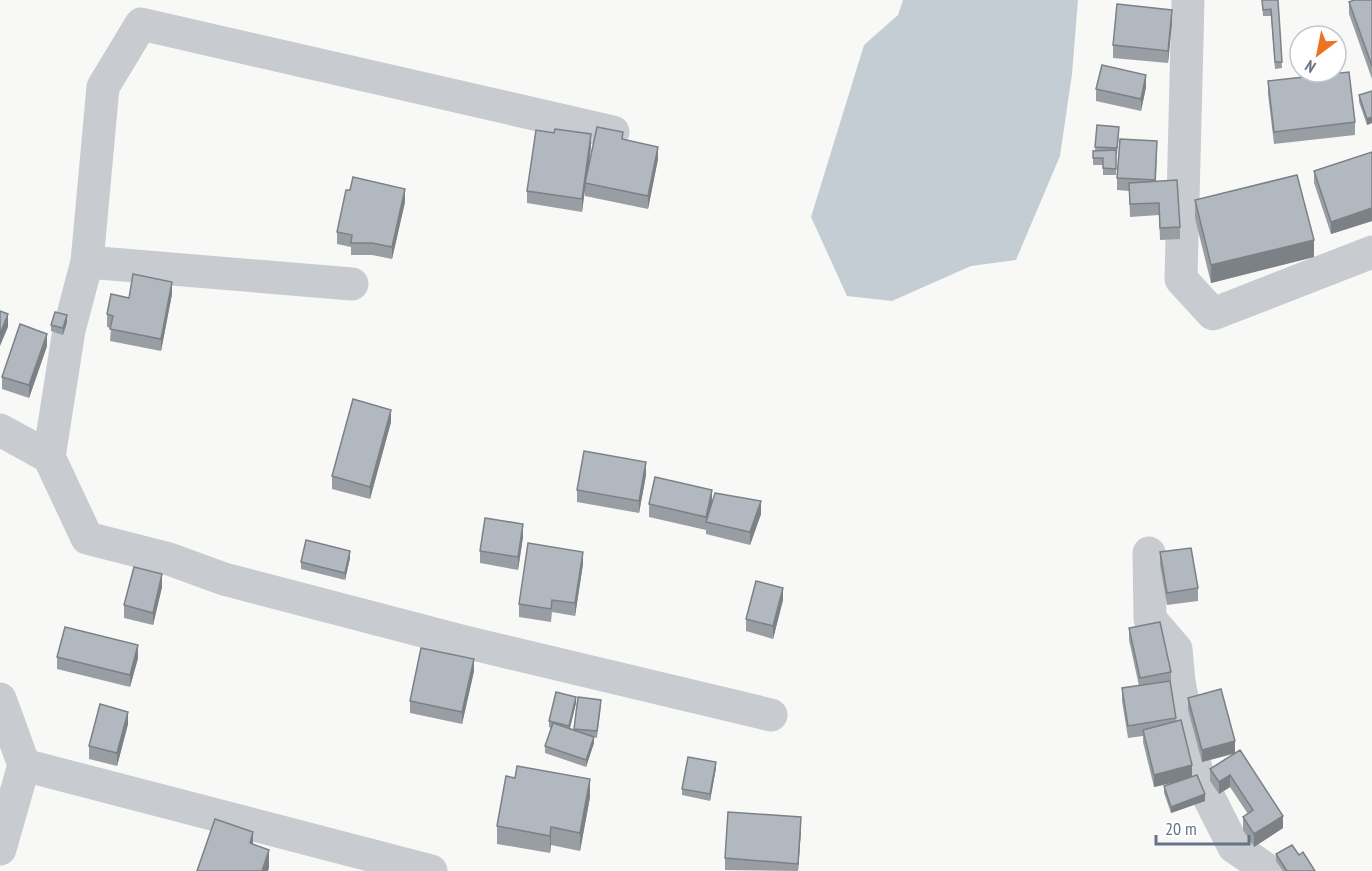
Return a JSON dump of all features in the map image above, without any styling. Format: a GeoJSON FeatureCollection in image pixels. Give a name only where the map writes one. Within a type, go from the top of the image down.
{"type":"FeatureCollection","features":[{"type":"Feature","properties":{"kind":"street"},"geometry":{"type":"LineString","coordinates":[[1188,0],[1181,279],[1214,314],[1372,252]]}},
{"type":"Feature","properties":{"kind":"street"},"geometry":{"type":"LineString","coordinates":[[613,132],[141,24],[103,87],[87,262],[69,330],[49,457],[87,538],[169,559],[224,579],[465,642],[771,715]]}},
{"type":"Feature","properties":{"kind":"street"},"geometry":{"type":"LineString","coordinates":[[87,262],[352,284]]}},
{"type":"Feature","properties":{"kind":"street"},"geometry":{"type":"LineString","coordinates":[[0,430],[49,457]]}},
{"type":"Feature","properties":{"kind":"street"},"geometry":{"type":"LineString","coordinates":[[1149,553],[1150,619],[1176,650],[1179,682],[1197,774],[1234,847],[1269,871]]}},
{"type":"Feature","properties":{"kind":"street"},"geometry":{"type":"LineString","coordinates":[[0,699],[24,765],[0,849]]}},
{"type":"Feature","properties":{"kind":"street"},"geometry":{"type":"LineString","coordinates":[[24,765],[431,871]]}},
{"type":"Feature","properties":{"kind":"shaded area"},"geometry":{"type":"Polygon","coordinates":[[[903,0],[1078,0],[1072,74],[1060,156],[1016,260],[971,266],[892,301],[847,296],[811,217],[864,45],[898,15],[903,0]]]}},
{"type":"Feature","properties":{"kind":"building"},"geometry":{"type":"Polygon","coordinates":[[[1262,0],[1278,0],[1282,62],[1275,62],[1271,9],[1263,10],[1262,0]]]}},
{"type":"Feature","properties":{"kind":"building"},"geometry":{"type":"Polygon","coordinates":[[[1372,0],[1372,66],[1349,2],[1372,0]]]}},
{"type":"Feature","properties":{"kind":"building"},"geometry":{"type":"Polygon","coordinates":[[[1117,4],[1172,10],[1168,51],[1113,45],[1117,4]]]}},
{"type":"Feature","properties":{"kind":"building"},"geometry":{"type":"Polygon","coordinates":[[[1102,65],[1146,75],[1141,99],[1096,89],[1102,65]]]}},
{"type":"Feature","properties":{"kind":"building"},"geometry":{"type":"Polygon","coordinates":[[[1348,72],[1355,122],[1274,132],[1268,81],[1288,79],[1288,84],[1348,84],[1348,72]]]}},
{"type":"Feature","properties":{"kind":"building"},"geometry":{"type":"Polygon","coordinates":[[[1372,91],[1372,117],[1367,119],[1359,95],[1372,91]]]}},
{"type":"Feature","properties":{"kind":"building"},"geometry":{"type":"Polygon","coordinates":[[[1097,125],[1119,127],[1117,148],[1095,147],[1097,125]]]}},
{"type":"Feature","properties":{"kind":"building"},"geometry":{"type":"Polygon","coordinates":[[[597,127],[623,132],[622,139],[658,147],[648,196],[585,183],[597,127]]]}},
{"type":"Feature","properties":{"kind":"building"},"geometry":{"type":"Polygon","coordinates":[[[555,129],[591,134],[582,199],[527,191],[536,130],[554,133],[555,129]]]}},
{"type":"Feature","properties":{"kind":"building"},"geometry":{"type":"Polygon","coordinates":[[[1120,139],[1157,141],[1155,180],[1117,178],[1120,139]]]}},
{"type":"Feature","properties":{"kind":"building"},"geometry":{"type":"Polygon","coordinates":[[[1116,150],[1116,169],[1103,168],[1103,158],[1093,158],[1093,151],[1116,150]]]}},
{"type":"Feature","properties":{"kind":"building"},"geometry":{"type":"Polygon","coordinates":[[[1372,152],[1372,208],[1331,222],[1314,171],[1372,152]]]}},
{"type":"Feature","properties":{"kind":"building"},"geometry":{"type":"Polygon","coordinates":[[[1297,175],[1314,240],[1211,265],[1195,200],[1297,175]]]}},
{"type":"Feature","properties":{"kind":"building"},"geometry":{"type":"Polygon","coordinates":[[[353,177],[405,189],[392,247],[372,243],[351,243],[352,235],[337,232],[346,190],[350,190],[353,177]]]}},
{"type":"Feature","properties":{"kind":"building"},"geometry":{"type":"Polygon","coordinates":[[[1177,180],[1180,227],[1160,228],[1159,203],[1130,204],[1129,183],[1177,180]]]}},
{"type":"Feature","properties":{"kind":"building"},"geometry":{"type":"Polygon","coordinates":[[[133,274],[172,282],[161,339],[110,329],[113,316],[107,314],[111,294],[129,298],[133,274]]]}},
{"type":"Feature","properties":{"kind":"building"},"geometry":{"type":"Polygon","coordinates":[[[0,311],[8,314],[0,334],[0,311]]]}},
{"type":"Feature","properties":{"kind":"building"},"geometry":{"type":"Polygon","coordinates":[[[55,312],[67,315],[63,328],[51,325],[55,312]]]}},
{"type":"Feature","properties":{"kind":"building"},"geometry":{"type":"Polygon","coordinates":[[[20,324],[47,334],[29,385],[2,377],[20,324]]]}},
{"type":"Feature","properties":{"kind":"building"},"geometry":{"type":"Polygon","coordinates":[[[353,399],[391,410],[370,487],[332,476],[353,399]]]}},
{"type":"Feature","properties":{"kind":"building"},"geometry":{"type":"Polygon","coordinates":[[[584,451],[646,462],[639,501],[577,490],[584,451]]]}},
{"type":"Feature","properties":{"kind":"building"},"geometry":{"type":"Polygon","coordinates":[[[655,477],[712,490],[706,517],[649,504],[655,477]]]}},
{"type":"Feature","properties":{"kind":"building"},"geometry":{"type":"Polygon","coordinates":[[[715,493],[761,501],[750,532],[706,522],[715,493]]]}},
{"type":"Feature","properties":{"kind":"building"},"geometry":{"type":"Polygon","coordinates":[[[485,518],[523,524],[518,557],[480,551],[485,518]]]}},
{"type":"Feature","properties":{"kind":"building"},"geometry":{"type":"Polygon","coordinates":[[[306,540],[350,551],[345,573],[301,562],[306,540]]]}},
{"type":"Feature","properties":{"kind":"building"},"geometry":{"type":"Polygon","coordinates":[[[528,543],[583,552],[575,603],[552,600],[551,609],[519,604],[528,543]]]}},
{"type":"Feature","properties":{"kind":"building"},"geometry":{"type":"Polygon","coordinates":[[[1191,548],[1198,588],[1167,593],[1160,552],[1191,548]]]}},
{"type":"Feature","properties":{"kind":"building"},"geometry":{"type":"Polygon","coordinates":[[[134,567],[162,574],[153,613],[124,605],[134,567]]]}},
{"type":"Feature","properties":{"kind":"building"},"geometry":{"type":"Polygon","coordinates":[[[756,581],[783,588],[773,626],[746,619],[756,581]]]}},
{"type":"Feature","properties":{"kind":"building"},"geometry":{"type":"Polygon","coordinates":[[[1160,622],[1171,672],[1140,678],[1129,628],[1160,622]]]}},
{"type":"Feature","properties":{"kind":"building"},"geometry":{"type":"Polygon","coordinates":[[[65,627],[138,645],[130,675],[57,657],[65,627]]]}},
{"type":"Feature","properties":{"kind":"building"},"geometry":{"type":"Polygon","coordinates":[[[421,648],[474,659],[462,712],[410,701],[421,648]]]}},
{"type":"Feature","properties":{"kind":"building"},"geometry":{"type":"Polygon","coordinates":[[[1170,681],[1176,718],[1128,726],[1122,688],[1170,681]]]}},
{"type":"Feature","properties":{"kind":"building"},"geometry":{"type":"Polygon","coordinates":[[[1221,689],[1235,741],[1202,750],[1188,698],[1221,689]]]}},
{"type":"Feature","properties":{"kind":"building"},"geometry":{"type":"Polygon","coordinates":[[[556,692],[576,697],[569,726],[549,721],[556,692]]]}},
{"type":"Feature","properties":{"kind":"building"},"geometry":{"type":"Polygon","coordinates":[[[578,697],[601,700],[597,731],[574,729],[578,697]]]}},
{"type":"Feature","properties":{"kind":"building"},"geometry":{"type":"Polygon","coordinates":[[[100,704],[128,712],[117,753],[89,746],[100,704]]]}},
{"type":"Feature","properties":{"kind":"building"},"geometry":{"type":"Polygon","coordinates":[[[1181,720],[1192,765],[1154,775],[1143,730],[1181,720]]]}},
{"type":"Feature","properties":{"kind":"building"},"geometry":{"type":"Polygon","coordinates":[[[553,723],[594,737],[586,760],[545,746],[553,723]]]}},
{"type":"Feature","properties":{"kind":"building"},"geometry":{"type":"Polygon","coordinates":[[[1240,750],[1283,816],[1254,834],[1243,817],[1253,810],[1230,775],[1219,782],[1210,769],[1240,750]]]}},
{"type":"Feature","properties":{"kind":"building"},"geometry":{"type":"Polygon","coordinates":[[[688,757],[716,762],[710,794],[682,789],[688,757]]]}},
{"type":"Feature","properties":{"kind":"building"},"geometry":{"type":"Polygon","coordinates":[[[517,766],[590,779],[580,833],[551,827],[550,836],[497,826],[506,776],[515,778],[517,766]]]}},
{"type":"Feature","properties":{"kind":"building"},"geometry":{"type":"Polygon","coordinates":[[[1197,775],[1205,794],[1171,807],[1164,786],[1197,775]]]}},
{"type":"Feature","properties":{"kind":"building"},"geometry":{"type":"Polygon","coordinates":[[[728,812],[801,817],[798,864],[725,858],[728,812]]]}},
{"type":"Feature","properties":{"kind":"building"},"geometry":{"type":"Polygon","coordinates":[[[215,819],[253,832],[250,843],[269,850],[262,871],[197,871],[215,819]]]}},
{"type":"Feature","properties":{"kind":"building"},"geometry":{"type":"Polygon","coordinates":[[[1292,845],[1299,855],[1303,852],[1315,871],[1287,871],[1276,854],[1292,845]]]}}]}
